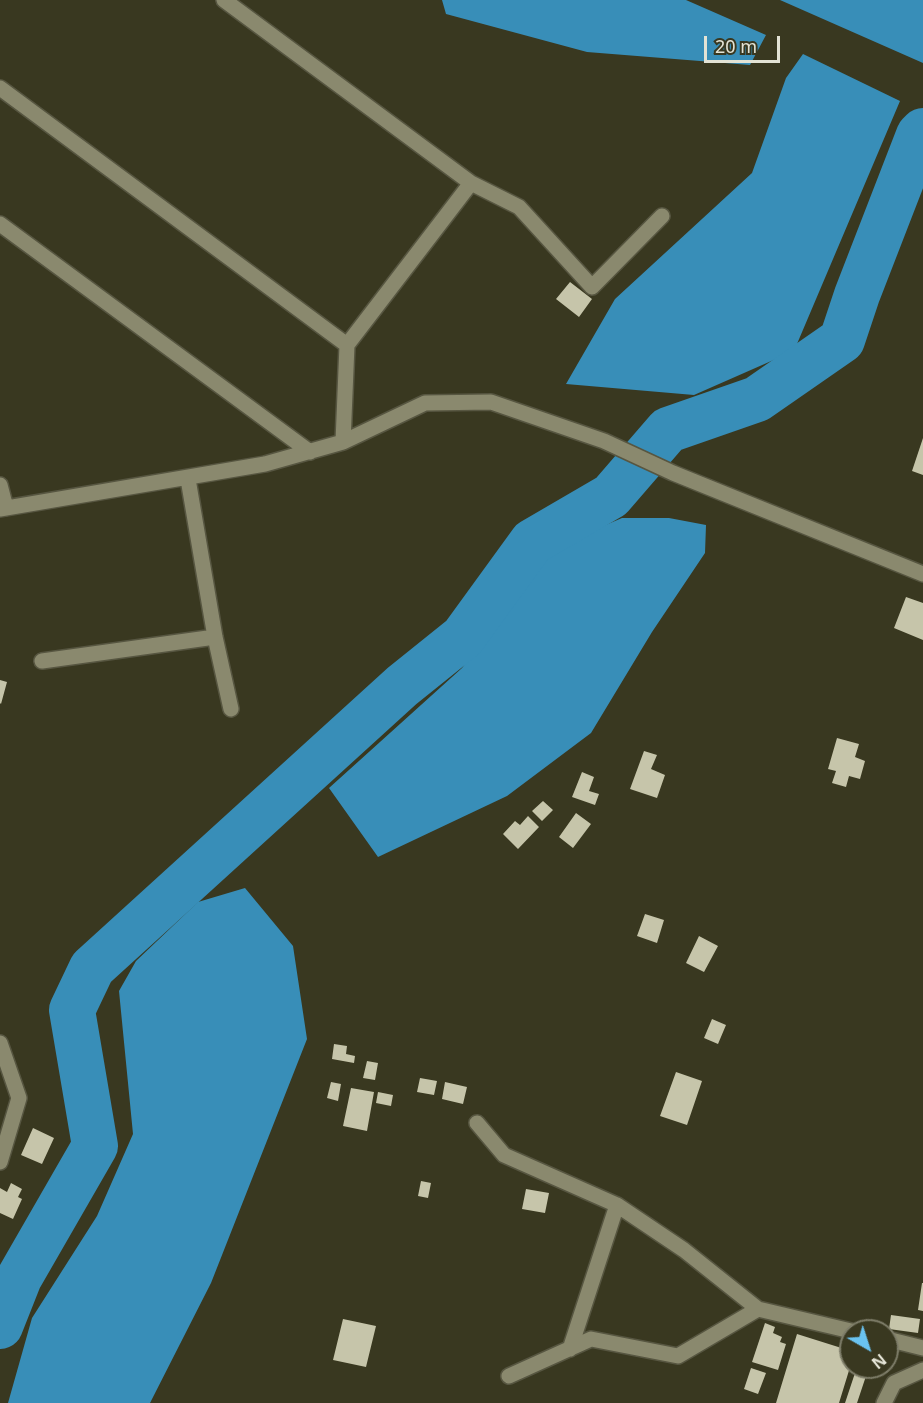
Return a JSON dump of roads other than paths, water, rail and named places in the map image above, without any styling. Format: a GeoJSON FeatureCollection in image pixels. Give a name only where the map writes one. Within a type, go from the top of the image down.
{"type":"FeatureCollection","features":[{"type":"Feature","properties":{"kind":"street"},"geometry":{"type":"LineString","coordinates":[[224,0],[471,183],[519,207],[592,287],[662,216]]}},
{"type":"Feature","properties":{"kind":"street"},"geometry":{"type":"LineString","coordinates":[[0,88],[347,345]]}},
{"type":"Feature","properties":{"kind":"street"},"geometry":{"type":"LineString","coordinates":[[343,442],[347,345],[471,183]]}},
{"type":"Feature","properties":{"kind":"street"},"geometry":{"type":"LineString","coordinates":[[0,224],[310,452]]}},
{"type":"Feature","properties":{"kind":"street"},"geometry":{"type":"LineString","coordinates":[[0,485],[3,508],[188,479],[265,464],[343,442],[425,403],[491,402],[604,441],[673,473],[923,574]]}},
{"type":"Feature","properties":{"kind":"street"},"geometry":{"type":"LineString","coordinates":[[188,479],[215,638],[231,709]]}},
{"type":"Feature","properties":{"kind":"street"},"geometry":{"type":"LineString","coordinates":[[42,661],[215,638]]}},
{"type":"Feature","properties":{"kind":"street"},"geometry":{"type":"LineString","coordinates":[[0,1043],[19,1098],[0,1162]]}},
{"type":"Feature","properties":{"kind":"street"},"geometry":{"type":"LineString","coordinates":[[477,1123],[504,1155],[617,1205],[684,1250],[758,1310],[839,1328]]}},
{"type":"Feature","properties":{"kind":"street"},"geometry":{"type":"LineString","coordinates":[[570,1349],[617,1205]]}},
{"type":"Feature","properties":{"kind":"street"},"geometry":{"type":"LineString","coordinates":[[509,1376],[591,1339],[678,1356],[758,1310]]}},
{"type":"Feature","properties":{"kind":"street"},"geometry":{"type":"LineString","coordinates":[[899,1342],[923,1348]]}},
{"type":"Feature","properties":{"kind":"street"},"geometry":{"type":"LineString","coordinates":[[884,1403],[894,1383],[923,1370]]}},
{"type":"Feature","properties":{"kind":"water"},"geometry":{"type":"Polygon","coordinates":[[[442,0],[686,0],[766,35],[750,65],[587,52],[446,14],[442,0]]]}},
{"type":"Feature","properties":{"kind":"water"},"geometry":{"type":"Polygon","coordinates":[[[780,0],[923,0],[923,63],[780,0]]]}},
{"type":"Feature","properties":{"kind":"water"},"geometry":{"type":"Polygon","coordinates":[[[803,54],[900,101],[794,351],[694,395],[566,384],[615,299],[752,173],[786,78],[803,54]]]}},
{"type":"Feature","properties":{"kind":"water"},"geometry":{"type":"Polygon","coordinates":[[[622,518],[669,518],[706,525],[705,553],[652,632],[591,733],[507,796],[378,857],[329,788],[462,668],[552,548],[622,518]]]}},
{"type":"Feature","properties":{"kind":"water"},"geometry":{"type":"Polygon","coordinates":[[[245,888],[293,946],[307,1039],[211,1283],[150,1403],[8,1403],[32,1318],[97,1216],[133,1134],[119,991],[136,961],[198,902],[245,888]]]}},
{"type":"Feature","properties":{"kind":"waterway"},"geometry":{"type":"LineString","coordinates":[[0,1326],[19,1278],[95,1146],[72,1010],[92,968],[402,686],[463,637],[532,542],[611,496],[668,430],[757,399],[842,340],[919,135],[923,131]]}}]}
